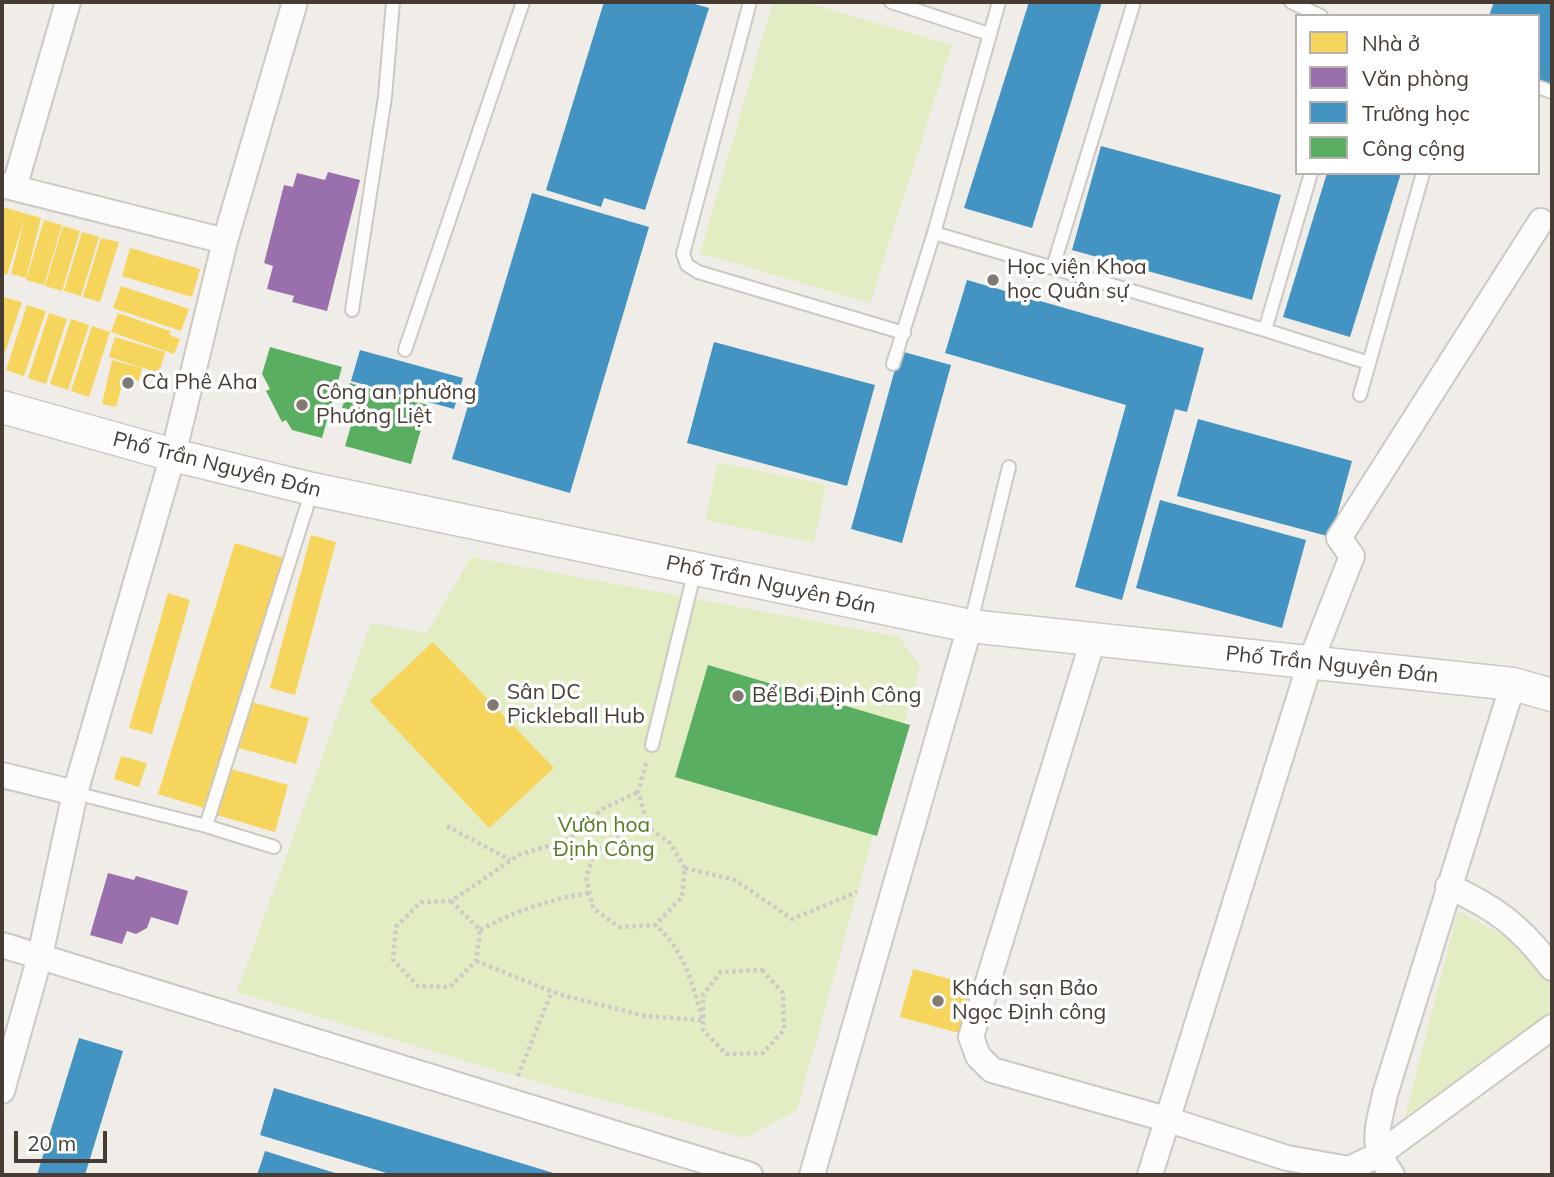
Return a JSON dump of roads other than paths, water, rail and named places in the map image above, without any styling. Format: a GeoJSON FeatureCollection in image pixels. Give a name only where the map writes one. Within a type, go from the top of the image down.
{"type":"FeatureCollection","features":[{"type":"Feature","properties":{"kind":"street"},"geometry":{"type":"LineString","coordinates":[[68,2],[8,187],[225,241]]}},
{"type":"Feature","properties":{"kind":"street"},"geometry":{"type":"LineString","coordinates":[[2,1091],[40,956],[75,793],[173,456],[225,241],[295,2]]}},
{"type":"Feature","properties":{"kind":"street"},"geometry":{"type":"LineString","coordinates":[[1150,1175],[1310,663],[1352,556],[1339,538],[1541,221]]}},
{"type":"Feature","properties":{"kind":"street","name":"Phố Trần Nguyên Đán"},"geometry":{"type":"LineString","coordinates":[[2,407],[173,456],[312,489],[970,626],[1513,684],[1552,695]]}},
{"type":"Feature","properties":{"kind":"street"},"geometry":{"type":"LineString","coordinates":[[812,1175],[970,626]]}},
{"type":"Feature","properties":{"kind":"street"},"geometry":{"type":"LineString","coordinates":[[1093,640],[971,1037],[978,1056],[992,1070],[1166,1119],[1287,1158],[1349,1169],[1378,1155],[1552,1027]]}},
{"type":"Feature","properties":{"kind":"street"},"geometry":{"type":"LineString","coordinates":[[1392,1175],[1378,1155],[1377,1132],[1385,1094],[1513,684]]}},
{"type":"Feature","properties":{"kind":"street"},"geometry":{"type":"LineString","coordinates":[[2,775],[75,793]]}},
{"type":"Feature","properties":{"kind":"street"},"geometry":{"type":"LineString","coordinates":[[1448,886],[1489,905],[1533,943],[1552,968]]}},
{"type":"Feature","properties":{"kind":"street"},"geometry":{"type":"LineString","coordinates":[[2,945],[750,1175]]}},
{"type":"Feature","properties":{"kind":"lane"},"geometry":{"type":"LineString","coordinates":[[352,310],[384,97],[393,2]]}},
{"type":"Feature","properties":{"kind":"lane"},"geometry":{"type":"LineString","coordinates":[[405,350],[523,2]]}},
{"type":"Feature","properties":{"kind":"lane"},"geometry":{"type":"LineString","coordinates":[[750,2],[683,254],[687,265],[698,272],[904,333]]}},
{"type":"Feature","properties":{"kind":"lane"},"geometry":{"type":"LineString","coordinates":[[891,2],[989,34]]}},
{"type":"Feature","properties":{"kind":"lane"},"geometry":{"type":"LineString","coordinates":[[892,364],[934,233],[999,2]]}},
{"type":"Feature","properties":{"kind":"lane"},"geometry":{"type":"LineString","coordinates":[[1053,267],[1134,2]]}},
{"type":"Feature","properties":{"kind":"lane"},"geometry":{"type":"LineString","coordinates":[[1291,2],[1317,14]]}},
{"type":"Feature","properties":{"kind":"lane"},"geometry":{"type":"LineString","coordinates":[[1265,330],[1310,175]]}},
{"type":"Feature","properties":{"kind":"lane"},"geometry":{"type":"LineString","coordinates":[[1360,395],[1422,175]]}},
{"type":"Feature","properties":{"kind":"lane"},"geometry":{"type":"LineString","coordinates":[[934,233],[1369,363]]}},
{"type":"Feature","properties":{"kind":"lane"},"geometry":{"type":"LineString","coordinates":[[970,626],[1009,467]]}},
{"type":"Feature","properties":{"kind":"lane"},"geometry":{"type":"LineString","coordinates":[[206,826],[312,489]]}},
{"type":"Feature","properties":{"kind":"lane"},"geometry":{"type":"LineString","coordinates":[[652,745],[695,569]]}},
{"type":"Feature","properties":{"kind":"lane"},"geometry":{"type":"LineString","coordinates":[[75,793],[206,826],[274,847]]}},
{"type":"Feature","properties":{"kind":"place","name":"Học viện Khoa học Quân sự"},"geometry":{"type":"Point","coordinates":[993,280]}},
{"type":"Feature","properties":{"kind":"place","name":"Cà Phê Aha"},"geometry":{"type":"Point","coordinates":[128,383]}},
{"type":"Feature","properties":{"kind":"place","name":"Công an phường Phương Liệt"},"geometry":{"type":"Point","coordinates":[302,405]}},
{"type":"Feature","properties":{"kind":"place","name":"Bể Bơi Định Công"},"geometry":{"type":"Point","coordinates":[738,696]}},
{"type":"Feature","properties":{"kind":"place","name":"Sân DC Pickleball Hub"},"geometry":{"type":"Point","coordinates":[493,705]}},
{"type":"Feature","properties":{"kind":"place","name":"Khách sạn Bảo Ngọc Định công"},"geometry":{"type":"Point","coordinates":[938,1001]}},
{"type":"Feature","properties":{"kind":"park label","name":"Vườn hoa Định Công"},"geometry":{"type":"Point","coordinates":[604,838]}}]}
